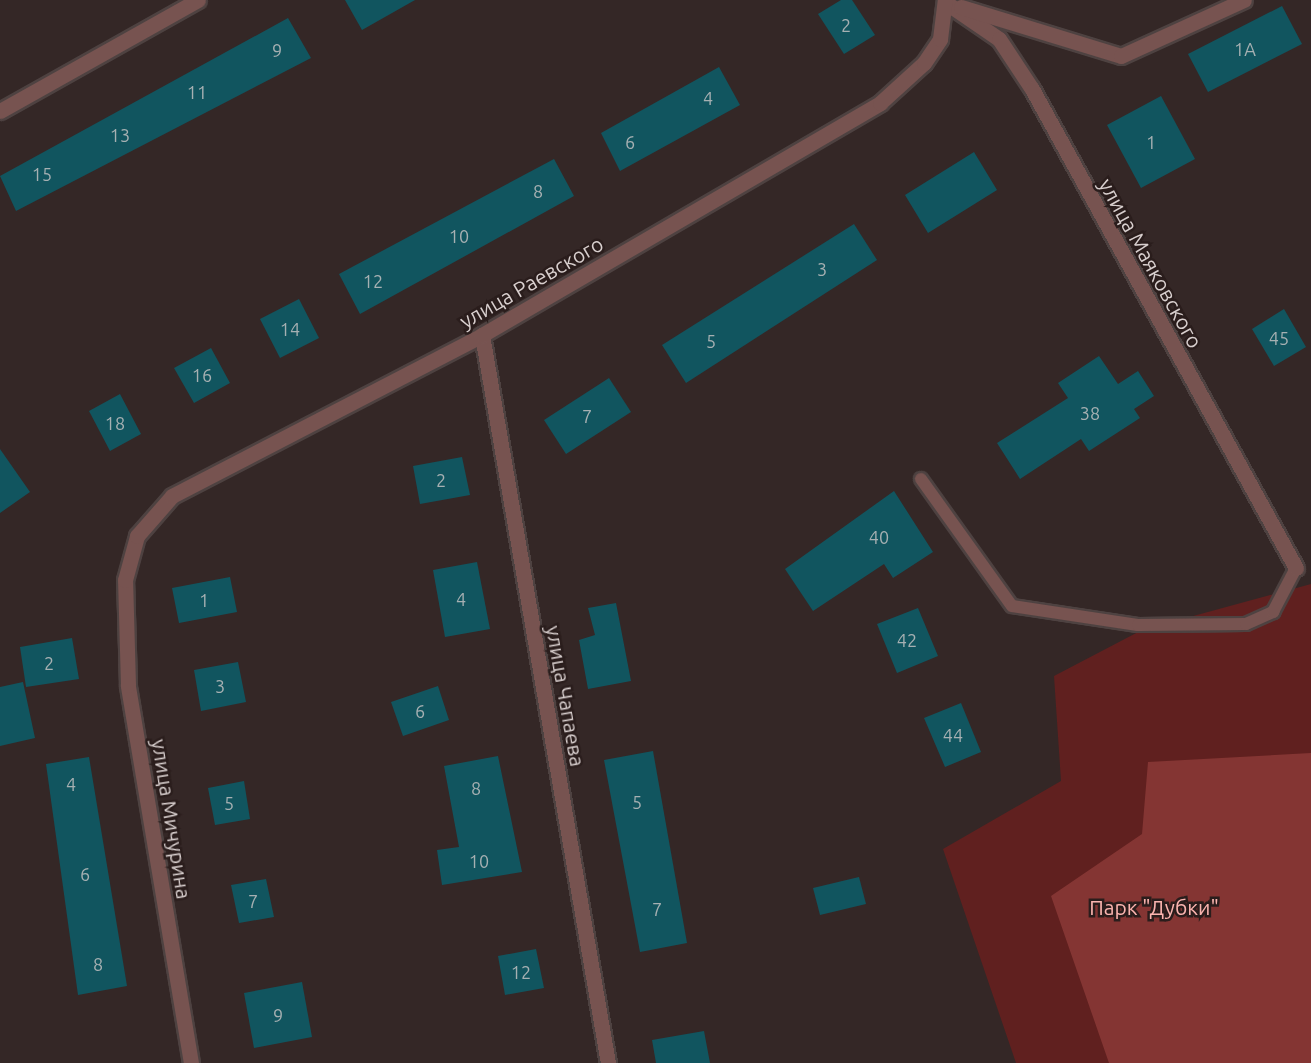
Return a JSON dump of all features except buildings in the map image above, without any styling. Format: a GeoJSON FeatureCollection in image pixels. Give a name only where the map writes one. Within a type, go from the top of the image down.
{"type":"FeatureCollection","features":[{"type":"Feature","properties":{"kind":"street"},"geometry":{"type":"LineString","coordinates":[[0,111],[198,0]]}},
{"type":"Feature","properties":{"kind":"street"},"geometry":{"type":"LineString","coordinates":[[945,1],[1121,56],[1244,0]]}},
{"type":"Feature","properties":{"kind":"street","name":"улица Раевского"},"geometry":{"type":"LineString","coordinates":[[125,580],[137,536],[172,496],[482,335],[880,103],[924,63],[940,39],[945,1]]}},
{"type":"Feature","properties":{"kind":"street","name":"улица Маяковского"},"geometry":{"type":"LineString","coordinates":[[945,1],[999,39],[1032,89],[1296,568]]}},
{"type":"Feature","properties":{"kind":"street","name":"улица Чапаева"},"geometry":{"type":"LineString","coordinates":[[482,335],[608,1063]]}},
{"type":"Feature","properties":{"kind":"street","name":"улица Мичурина"},"geometry":{"type":"LineString","coordinates":[[125,580],[128,685],[191,1063]]}},
{"type":"Feature","properties":{"kind":"lane"},"geometry":{"type":"LineString","coordinates":[[921,479],[1012,606],[1138,625],[1246,624],[1273,612],[1296,568]]}},
{"type":"Feature","properties":{"kind":"green space","name":"Парк \"Дубки\""},"geometry":{"type":"Polygon","coordinates":[[[1311,584],[1311,1063],[1016,1063],[943,849],[1061,781],[1054,676],[1142,630],[1311,584]]]}},
{"type":"Feature","properties":{"kind":"green space"},"geometry":{"type":"Polygon","coordinates":[[[1311,753],[1311,1063],[1109,1063],[1051,896],[1142,834],[1148,762],[1311,753]]]}}]}
